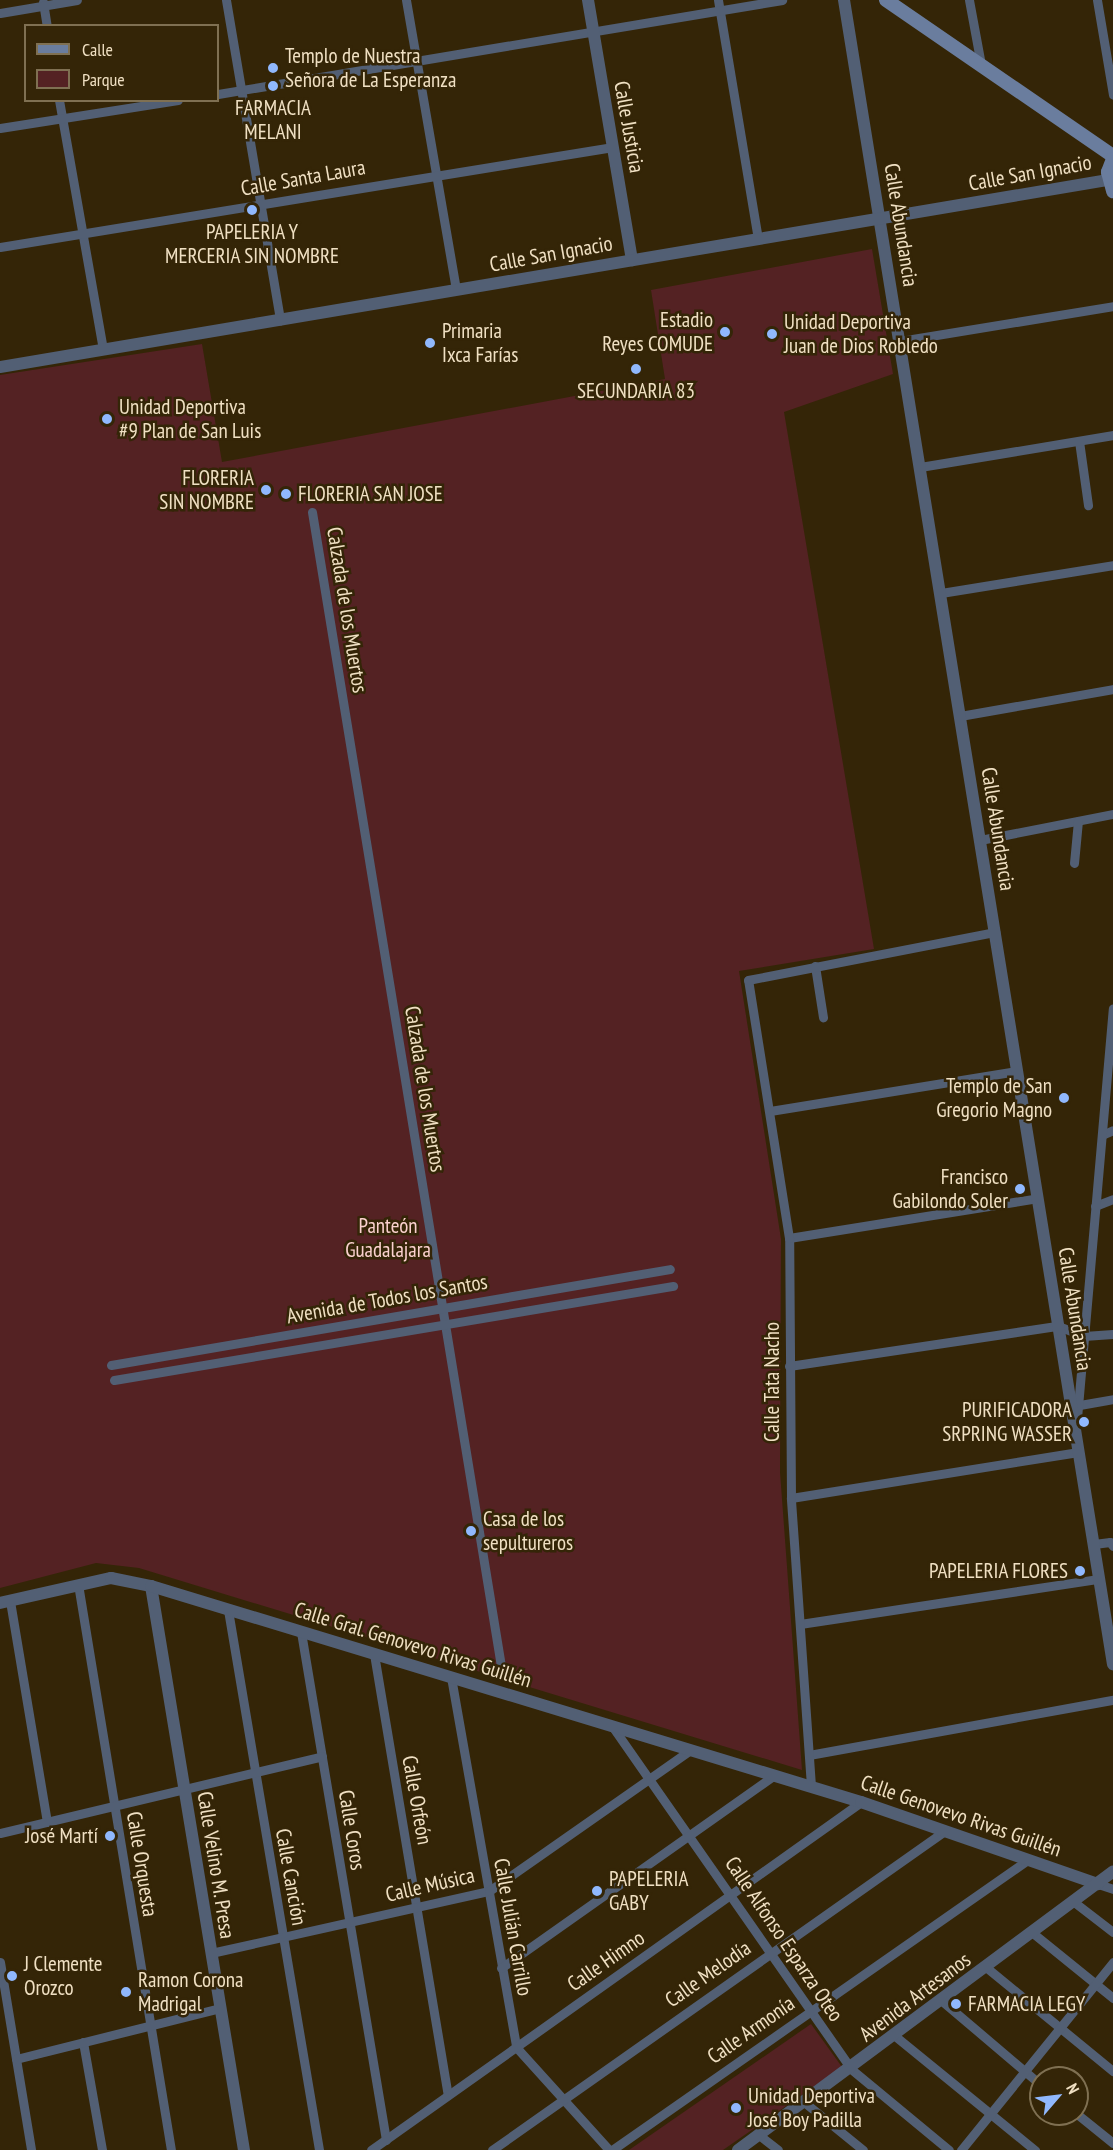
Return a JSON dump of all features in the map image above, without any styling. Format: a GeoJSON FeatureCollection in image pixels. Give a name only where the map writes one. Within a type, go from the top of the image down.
{"type":"FeatureCollection","features":[{"type":"Feature","properties":{"kind":"main road"},"geometry":{"type":"LineString","coordinates":[[886,0],[1113,157],[1111,185]]}},
{"type":"Feature","properties":{"kind":"street"},"geometry":{"type":"LineString","coordinates":[[0,13],[43,3],[77,0]]}},
{"type":"Feature","properties":{"kind":"street"},"geometry":{"type":"LineString","coordinates":[[226,0],[280,320]]}},
{"type":"Feature","properties":{"kind":"street"},"geometry":{"type":"LineString","coordinates":[[406,0],[456,290]]}},
{"type":"Feature","properties":{"kind":"street","name":"Calle Justicia"},"geometry":{"type":"LineString","coordinates":[[588,0],[632,260]]}},
{"type":"Feature","properties":{"kind":"street"},"geometry":{"type":"LineString","coordinates":[[717,0],[758,239]]}},
{"type":"Feature","properties":{"kind":"street"},"geometry":{"type":"LineString","coordinates":[[219,94],[782,0]]}},
{"type":"Feature","properties":{"kind":"street","name":"Calle Abundancia"},"geometry":{"type":"LineString","coordinates":[[844,0],[1058,1326],[1075,1406],[1078,1452],[1113,1664]]}},
{"type":"Feature","properties":{"kind":"street"},"geometry":{"type":"LineString","coordinates":[[969,0],[981,65]]}},
{"type":"Feature","properties":{"kind":"street"},"geometry":{"type":"LineString","coordinates":[[1097,0],[1113,95]]}},
{"type":"Feature","properties":{"kind":"street"},"geometry":{"type":"LineString","coordinates":[[43,3],[47,24]]}},
{"type":"Feature","properties":{"kind":"street"},"geometry":{"type":"LineString","coordinates":[[59,102],[103,350]]}},
{"type":"Feature","properties":{"kind":"street"},"geometry":{"type":"LineString","coordinates":[[0,128],[63,120],[166,102]]}},
{"type":"Feature","properties":{"kind":"street","name":"Calle Santa Laura"},"geometry":{"type":"LineString","coordinates":[[0,247],[436,174],[613,147]]}},
{"type":"Feature","properties":{"kind":"street","name":"Calle San Ignacio"},"geometry":{"type":"LineString","coordinates":[[0,367],[880,218],[1111,185]]}},
{"type":"Feature","properties":{"kind":"street"},"geometry":{"type":"LineString","coordinates":[[900,341],[1113,306]]}},
{"type":"Feature","properties":{"kind":"street"},"geometry":{"type":"LineString","coordinates":[[920,467],[1113,435]]}},
{"type":"Feature","properties":{"kind":"street"},"geometry":{"type":"LineString","coordinates":[[1079,441],[1088,505]]}},
{"type":"Feature","properties":{"kind":"street","name":"Calzada de los Muertos"},"geometry":{"type":"LineString","coordinates":[[312,512],[502,1672]]}},
{"type":"Feature","properties":{"kind":"street"},"geometry":{"type":"LineString","coordinates":[[941,593],[1113,565]]}},
{"type":"Feature","properties":{"kind":"street"},"geometry":{"type":"LineString","coordinates":[[960,716],[1113,690]]}},
{"type":"Feature","properties":{"kind":"street"},"geometry":{"type":"LineString","coordinates":[[980,840],[1113,814]]}},
{"type":"Feature","properties":{"kind":"street"},"geometry":{"type":"LineString","coordinates":[[1074,863],[1078,820]]}},
{"type":"Feature","properties":{"kind":"street"},"geometry":{"type":"LineString","coordinates":[[823,1017],[815,966],[995,932]]}},
{"type":"Feature","properties":{"kind":"street","name":"Calle Tata Nacho"},"geometry":{"type":"LineString","coordinates":[[811,1786],[791,1498],[789,1238],[748,980],[815,966]]}},
{"type":"Feature","properties":{"kind":"street"},"geometry":{"type":"LineString","coordinates":[[1113,1009],[1084,1336],[1075,1406],[1113,1399]]}},
{"type":"Feature","properties":{"kind":"street"},"geometry":{"type":"LineString","coordinates":[[770,1111],[1017,1071]]}},
{"type":"Feature","properties":{"kind":"street"},"geometry":{"type":"LineString","coordinates":[[1102,1135],[1113,1130]]}},
{"type":"Feature","properties":{"kind":"street"},"geometry":{"type":"LineString","coordinates":[[789,1238],[1038,1198]]}},
{"type":"Feature","properties":{"kind":"street"},"geometry":{"type":"LineString","coordinates":[[1095,1206],[1113,1199]]}},
{"type":"Feature","properties":{"kind":"street","name":"Avenida de Todos los Santos"},"geometry":{"type":"LineString","coordinates":[[111,1365],[670,1269]]}},
{"type":"Feature","properties":{"kind":"street","name":"Avenida de Todos los Santos"},"geometry":{"type":"LineString","coordinates":[[114,1380],[673,1286]]}},
{"type":"Feature","properties":{"kind":"street"},"geometry":{"type":"LineString","coordinates":[[789,1366],[1058,1326],[1084,1336],[1113,1334]]}},
{"type":"Feature","properties":{"kind":"street"},"geometry":{"type":"LineString","coordinates":[[791,1498],[1078,1452]]}},
{"type":"Feature","properties":{"kind":"street"},"geometry":{"type":"LineString","coordinates":[[1094,1545],[1112,1543]]}},
{"type":"Feature","properties":{"kind":"street","name":"Calle Gral. Genovevo Rivas Guillén"},"geometry":{"type":"LineString","coordinates":[[5,1602],[111,1578],[151,1586],[689,1751],[811,1786]]}},
{"type":"Feature","properties":{"kind":"street"},"geometry":{"type":"LineString","coordinates":[[800,1624],[1099,1579]]}},
{"type":"Feature","properties":{"kind":"street","name":"Calle Orquesta"},"geometry":{"type":"LineString","coordinates":[[78,1584],[171,2150]]}},
{"type":"Feature","properties":{"kind":"street","name":"Calle Velino M. Presa"},"geometry":{"type":"LineString","coordinates":[[151,1586],[244,2150]]}},
{"type":"Feature","properties":{"kind":"street"},"geometry":{"type":"LineString","coordinates":[[5,1602],[47,1822]]}},
{"type":"Feature","properties":{"kind":"street","name":"Calle Canción"},"geometry":{"type":"LineString","coordinates":[[228,1610],[319,2150]]}},
{"type":"Feature","properties":{"kind":"street","name":"Calle Coros"},"geometry":{"type":"LineString","coordinates":[[301,1632],[386,2140]]}},
{"type":"Feature","properties":{"kind":"street","name":"Calle Orfeón"},"geometry":{"type":"LineString","coordinates":[[374,1654],[448,2095]]}},
{"type":"Feature","properties":{"kind":"street","name":"Calle Julián Carrillo"},"geometry":{"type":"LineString","coordinates":[[451,1677],[516,2047]]}},
{"type":"Feature","properties":{"kind":"street"},"geometry":{"type":"LineString","coordinates":[[809,1755],[1113,1700]]}},
{"type":"Feature","properties":{"kind":"street","name":"Calle Alfonso Esparza Oteo"},"geometry":{"type":"LineString","coordinates":[[612,1726],[772,1951],[851,2069],[949,2150]]}},
{"type":"Feature","properties":{"kind":"street","name":"Calle Música"},"geometry":{"type":"LineString","coordinates":[[211,1953],[489,1891],[689,1751]]}},
{"type":"Feature","properties":{"kind":"street"},"geometry":{"type":"LineString","coordinates":[[0,1833],[322,1756]]}},
{"type":"Feature","properties":{"kind":"street"},"geometry":{"type":"LineString","coordinates":[[501,1968],[775,1775]]}},
{"type":"Feature","properties":{"kind":"street","name":"Calle Genovevo Rivas Guillén"},"geometry":{"type":"LineString","coordinates":[[811,1786],[946,1830],[1098,1884]]}},
{"type":"Feature","properties":{"kind":"street","name":"Calle Himno"},"geometry":{"type":"LineString","coordinates":[[371,2150],[861,1802]]}},
{"type":"Feature","properties":{"kind":"street","name":"Calle Melodía"},"geometry":{"type":"LineString","coordinates":[[492,2150],[946,1830]]}},
{"type":"Feature","properties":{"kind":"street","name":"Calle Armonía"},"geometry":{"type":"LineString","coordinates":[[611,2150],[1029,1859]]}},
{"type":"Feature","properties":{"kind":"street","name":"Avenida Artesanos"},"geometry":{"type":"LineString","coordinates":[[738,2150],[1034,1934],[1113,1872]]}},
{"type":"Feature","properties":{"kind":"street"},"geometry":{"type":"LineString","coordinates":[[1098,1884],[1113,1889]]}},
{"type":"Feature","properties":{"kind":"street"},"geometry":{"type":"LineString","coordinates":[[1074,1902],[1113,1932]]}},
{"type":"Feature","properties":{"kind":"street"},"geometry":{"type":"LineString","coordinates":[[1034,1934],[1113,1998]]}},
{"type":"Feature","properties":{"kind":"street"},"geometry":{"type":"LineString","coordinates":[[0,1962],[31,2150]]}},
{"type":"Feature","properties":{"kind":"street"},"geometry":{"type":"LineString","coordinates":[[961,2150],[1113,1962]]}},
{"type":"Feature","properties":{"kind":"street"},"geometry":{"type":"LineString","coordinates":[[987,1968],[1113,2071]]}},
{"type":"Feature","properties":{"kind":"street"},"geometry":{"type":"LineString","coordinates":[[942,2001],[1029,2074]]}},
{"type":"Feature","properties":{"kind":"street"},"geometry":{"type":"LineString","coordinates":[[16,2059],[220,2008]]}},
{"type":"Feature","properties":{"kind":"street"},"geometry":{"type":"LineString","coordinates":[[895,2036],[1035,2150]]}},
{"type":"Feature","properties":{"kind":"street"},"geometry":{"type":"LineString","coordinates":[[83,2042],[102,2150]]}},
{"type":"Feature","properties":{"kind":"street"},"geometry":{"type":"LineString","coordinates":[[516,2047],[611,2150]]}},
{"type":"Feature","properties":{"kind":"street"},"geometry":{"type":"LineString","coordinates":[[804,2102],[863,2150]]}},
{"type":"Feature","properties":{"kind":"street"},"geometry":{"type":"LineString","coordinates":[[1089,2124],[1113,2143]]}},
{"type":"Feature","properties":{"kind":"street"},"geometry":{"type":"LineString","coordinates":[[759,2135],[778,2150]]}},
{"type":"Feature","properties":{"kind":"green space","name":"Panteón Guadalajara"},"geometry":{"type":"Polygon","coordinates":[[[872,249],[893,374],[784,412],[874,949],[739,971],[781,1239],[780,1472],[802,1770],[139,1568],[96,1563],[0,1588],[0,375],[202,344],[222,462],[665,379],[651,290],[872,249]]]}},
{"type":"Feature","properties":{"kind":"green space","name":"Unidad Deportiva José Boy Padilla"},"geometry":{"type":"Polygon","coordinates":[[[811,2024],[842,2067],[723,2150],[629,2150],[811,2024]]]}},
{"type":"Feature","properties":{"kind":"place","name":"Templo de Nuestra Señora de La Esperanza"},"geometry":{"type":"Point","coordinates":[273,68]}},
{"type":"Feature","properties":{"kind":"place","name":"FARMACIA MELANI"},"geometry":{"type":"Point","coordinates":[273,86]}},
{"type":"Feature","properties":{"kind":"place","name":"PAPELERIA Y MERCERIA SIN NOMBRE"},"geometry":{"type":"Point","coordinates":[252,210]}},
{"type":"Feature","properties":{"kind":"place","name":"Estadio Reyes COMUDE"},"geometry":{"type":"Point","coordinates":[725,332]}},
{"type":"Feature","properties":{"kind":"place","name":"Unidad Deportiva Juan de Dios Robledo"},"geometry":{"type":"Point","coordinates":[772,334]}},
{"type":"Feature","properties":{"kind":"place","name":"Primaria Ixca Farías"},"geometry":{"type":"Point","coordinates":[430,343]}},
{"type":"Feature","properties":{"kind":"place","name":"SECUNDARIA 83"},"geometry":{"type":"Point","coordinates":[636,369]}},
{"type":"Feature","properties":{"kind":"place","name":"Unidad Deportiva #9 Plan de San Luis"},"geometry":{"type":"Point","coordinates":[107,419]}},
{"type":"Feature","properties":{"kind":"place","name":"FLORERIA SIN NOMBRE"},"geometry":{"type":"Point","coordinates":[266,490]}},
{"type":"Feature","properties":{"kind":"place","name":"FLORERIA SAN JOSE"},"geometry":{"type":"Point","coordinates":[286,494]}},
{"type":"Feature","properties":{"kind":"place","name":"Templo de San Gregorio Magno"},"geometry":{"type":"Point","coordinates":[1064,1098]}},
{"type":"Feature","properties":{"kind":"place","name":"Francisco Gabilondo Soler"},"geometry":{"type":"Point","coordinates":[1020,1189]}},
{"type":"Feature","properties":{"kind":"place","name":"PURIFICADORA SRPRING WASSER"},"geometry":{"type":"Point","coordinates":[1084,1422]}},
{"type":"Feature","properties":{"kind":"place","name":"Casa de los sepultureros"},"geometry":{"type":"Point","coordinates":[471,1531]}},
{"type":"Feature","properties":{"kind":"place","name":"PAPELERIA FLORES"},"geometry":{"type":"Point","coordinates":[1080,1571]}},
{"type":"Feature","properties":{"kind":"place","name":"José Martí"},"geometry":{"type":"Point","coordinates":[110,1836]}},
{"type":"Feature","properties":{"kind":"place","name":"PAPELERIA GABY"},"geometry":{"type":"Point","coordinates":[597,1891]}},
{"type":"Feature","properties":{"kind":"place","name":"J Clemente Orozco"},"geometry":{"type":"Point","coordinates":[12,1976]}},
{"type":"Feature","properties":{"kind":"place","name":"Ramon Corona Madrigal"},"geometry":{"type":"Point","coordinates":[126,1992]}},
{"type":"Feature","properties":{"kind":"place","name":"FARMACIA LEGY"},"geometry":{"type":"Point","coordinates":[956,2004]}},
{"type":"Feature","properties":{"kind":"place","name":"Unidad Deportiva José Boy Padilla"},"geometry":{"type":"Point","coordinates":[736,2108]}}]}
